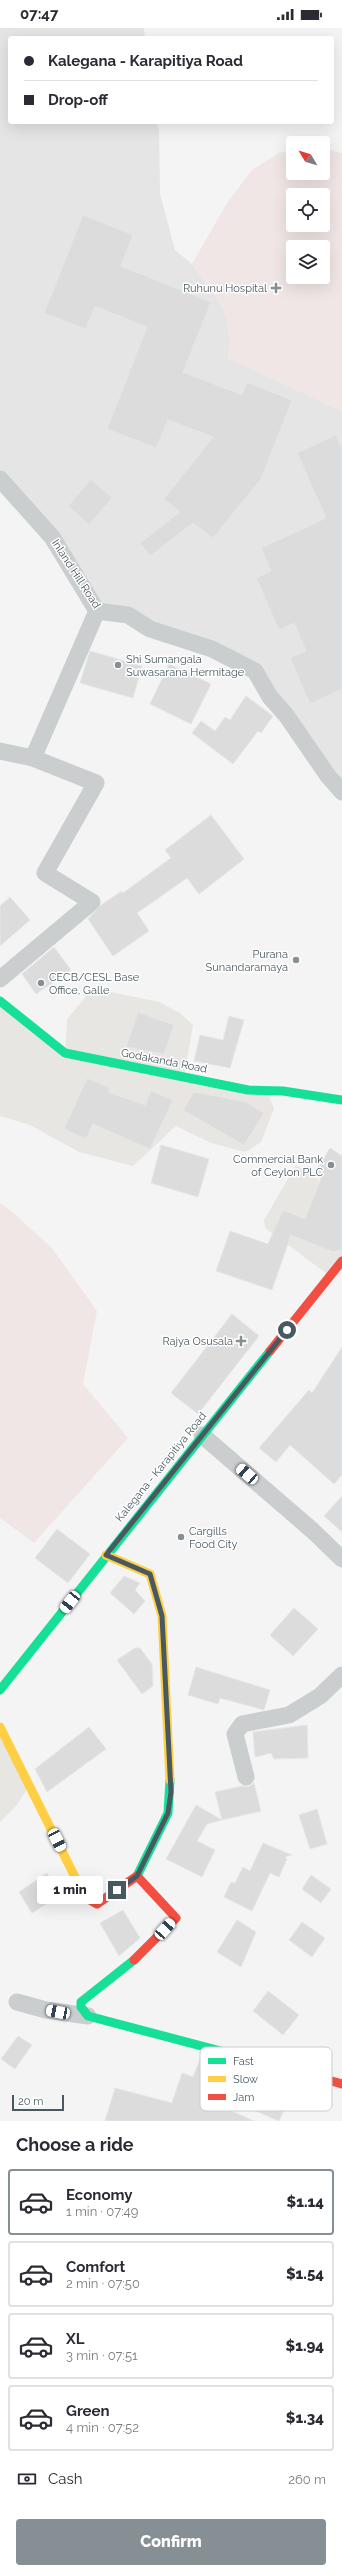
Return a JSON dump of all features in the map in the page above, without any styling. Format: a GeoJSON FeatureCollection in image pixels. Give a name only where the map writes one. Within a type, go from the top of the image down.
{"type":"FeatureCollection","features":[{"type":"Feature","properties":{"kind":"street","name":"Inland Hill Road"},"geometry":{"type":"LineString","coordinates":[[0,479],[52,537],[97,611],[128,615],[150,629],[212,649],[255,671],[270,697],[286,715],[328,776],[342,792]]}},
{"type":"Feature","properties":{"kind":"street"},"geometry":{"type":"LineString","coordinates":[[33,758],[97,611]]}},
{"type":"Feature","properties":{"kind":"street"},"geometry":{"type":"LineString","coordinates":[[0,751],[33,758],[96,784],[45,873],[92,902],[0,979]]}},
{"type":"Feature","properties":{"kind":"street","name":"Godakanda Road"},"geometry":{"type":"LineString","coordinates":[[0,1001],[65,1053],[248,1090],[266,1088],[294,1091],[342,1100]]}},
{"type":"Feature","properties":{"kind":"street","name":"Kalegana - Karapitiya Road"},"geometry":{"type":"LineString","coordinates":[[0,1690],[106,1555],[342,1261]]}},
{"type":"Feature","properties":{"kind":"street"},"geometry":{"type":"LineString","coordinates":[[202,1435],[313,1531],[342,1559]]}},
{"type":"Feature","properties":{"kind":"street"},"geometry":{"type":"LineString","coordinates":[[0,1727],[85,1897],[97,1904],[137,1876],[168,1813],[171,1792],[162,1616],[150,1574],[106,1555]]}},
{"type":"Feature","properties":{"kind":"street"},"geometry":{"type":"LineString","coordinates":[[246,1777],[235,1734],[242,1724],[289,1715],[320,1696],[342,1675]]}},
{"type":"Feature","properties":{"kind":"street"},"geometry":{"type":"LineString","coordinates":[[88,2016],[81,2007],[81,2002],[144,1952],[176,1918],[137,1876]]}},
{"type":"Feature","properties":{"kind":"street"},"geometry":{"type":"LineString","coordinates":[[17,2002],[46,2010],[88,2016],[204,2047]]}},
{"type":"Feature","properties":{"kind":"street"},"geometry":{"type":"LineString","coordinates":[[332,2081],[342,2084]]}},
{"type":"Feature","properties":{"kind":"shaded area"},"geometry":{"type":"Polygon","coordinates":[[[0,28],[144,28],[145,36],[8,36],[8,124],[157,124],[159,129],[160,194],[175,250],[192,264],[218,299],[227,318],[230,341],[228,358],[342,411],[342,792],[255,671],[97,611],[0,479],[0,28]]]}},
{"type":"Feature","properties":{"kind":"shaded area","name":"Ruhunu Hospital"},"geometry":{"type":"Polygon","coordinates":[[[330,150],[342,153],[342,411],[228,358],[230,341],[227,318],[218,299],[192,264],[227,203],[252,170],[279,153],[286,152],[286,180],[330,180],[330,150]]]}},
{"type":"Feature","properties":{"kind":"shaded area"},"geometry":{"type":"Polygon","coordinates":[[[106,991],[159,1002],[180,1013],[193,1025],[184,1077],[266,1088],[274,1109],[261,1142],[245,1152],[211,1143],[176,1126],[133,1166],[79,1152],[30,1125],[0,1116],[0,1001],[65,1053],[67,1019],[90,992],[106,991]]]}},
{"type":"Feature","properties":{"kind":"shaded area"},"geometry":{"type":"Polygon","coordinates":[[[296,1165],[342,1196],[342,1261],[330,1276],[265,1228],[264,1220],[296,1165]]]}},
{"type":"Feature","properties":{"kind":"shaded area"},"geometry":{"type":"Polygon","coordinates":[[[0,1203],[10,1210],[52,1248],[97,1311],[83,1384],[128,1438],[34,1543],[0,1518],[0,1203]]]}},
{"type":"Feature","properties":{"kind":"shaded area"},"geometry":{"type":"Polygon","coordinates":[[[0,1727],[30,1784],[17,1805],[0,1822],[0,1727]]]}},
{"type":"Feature","properties":{"kind":"building"},"geometry":{"type":"Polygon","coordinates":[[[83,215],[133,235],[121,266],[211,302],[183,372],[242,395],[247,382],[292,400],[261,479],[213,538],[193,523],[150,556],[140,543],[180,512],[164,499],[213,437],[168,420],[156,448],[107,429],[147,327],[95,306],[86,329],[44,313],[83,215]]]}},
{"type":"Feature","properties":{"kind":"building"},"geometry":{"type":"Polygon","coordinates":[[[336,435],[342,448],[342,689],[310,704],[290,658],[306,651],[294,623],[279,630],[256,578],[271,571],[261,548],[326,518],[297,453],[336,435]]]}},
{"type":"Feature","properties":{"kind":"building"},"geometry":{"type":"Polygon","coordinates":[[[91,479],[112,498],[89,525],[68,506],[91,479]]]}},
{"type":"Feature","properties":{"kind":"building"},"geometry":{"type":"Polygon","coordinates":[[[90,651],[142,666],[133,698],[80,683],[90,651]]]}},
{"type":"Feature","properties":{"kind":"building"},"geometry":{"type":"Polygon","coordinates":[[[169,664],[211,684],[191,724],[150,704],[169,664]]]}},
{"type":"Feature","properties":{"kind":"building"},"geometry":{"type":"Polygon","coordinates":[[[246,696],[273,716],[261,733],[258,731],[233,764],[192,733],[201,721],[215,731],[225,717],[230,720],[246,696]]]}},
{"type":"Feature","properties":{"kind":"building"},"geometry":{"type":"Polygon","coordinates":[[[211,815],[244,859],[199,894],[187,878],[137,913],[149,931],[113,956],[88,919],[101,905],[122,891],[123,893],[171,858],[165,850],[211,815]]]}},
{"type":"Feature","properties":{"kind":"building"},"geometry":{"type":"Polygon","coordinates":[[[10,897],[30,920],[0,946],[0,906],[10,897]]]}},
{"type":"Feature","properties":{"kind":"building"},"geometry":{"type":"Polygon","coordinates":[[[54,947],[71,970],[36,994],[22,974],[54,947]]]}},
{"type":"Feature","properties":{"kind":"building"},"geometry":{"type":"Polygon","coordinates":[[[138,1012],[174,1025],[164,1054],[126,1047],[138,1012]]]}},
{"type":"Feature","properties":{"kind":"building"},"geometry":{"type":"Polygon","coordinates":[[[229,1016],[244,1020],[230,1068],[194,1061],[200,1035],[223,1040],[229,1016]]]}},
{"type":"Feature","properties":{"kind":"building"},"geometry":{"type":"Polygon","coordinates":[[[87,1078],[110,1088],[108,1092],[145,1105],[151,1091],[173,1100],[150,1149],[93,1124],[86,1139],[64,1129],[87,1078]]]}},
{"type":"Feature","properties":{"kind":"building"},"geometry":{"type":"Polygon","coordinates":[[[194,1092],[246,1102],[264,1113],[244,1145],[183,1110],[194,1092]]]}},
{"type":"Feature","properties":{"kind":"building"},"geometry":{"type":"Polygon","coordinates":[[[161,1145],[209,1159],[198,1197],[151,1183],[161,1145]]]}},
{"type":"Feature","properties":{"kind":"building"},"geometry":{"type":"Polygon","coordinates":[[[330,1148],[342,1156],[342,1249],[333,1252],[291,1235],[272,1290],[216,1271],[230,1231],[268,1244],[283,1210],[305,1219],[321,1179],[314,1175],[330,1148]]]}},
{"type":"Feature","properties":{"kind":"building"},"geometry":{"type":"Polygon","coordinates":[[[232,1314],[259,1336],[198,1414],[171,1393],[232,1314]]]}},
{"type":"Feature","properties":{"kind":"building"},"geometry":{"type":"Polygon","coordinates":[[[342,1347],[342,1475],[334,1484],[290,1445],[276,1462],[259,1448],[309,1390],[312,1393],[342,1347]]]}},
{"type":"Feature","properties":{"kind":"building"},"geometry":{"type":"Polygon","coordinates":[[[342,1496],[342,1532],[324,1516],[342,1496]]]}},
{"type":"Feature","properties":{"kind":"building"},"geometry":{"type":"Polygon","coordinates":[[[57,1529],[90,1554],[68,1583],[35,1558],[57,1529]]]}},
{"type":"Feature","properties":{"kind":"building"},"geometry":{"type":"Polygon","coordinates":[[[124,1576],[140,1583],[135,1590],[145,1601],[134,1614],[110,1593],[124,1576]]]}},
{"type":"Feature","properties":{"kind":"building"},"geometry":{"type":"Polygon","coordinates":[[[294,1608],[318,1629],[293,1656],[270,1635],[294,1608]]]}},
{"type":"Feature","properties":{"kind":"building"},"geometry":{"type":"Polygon","coordinates":[[[135,1648],[140,1648],[152,1664],[153,1686],[142,1694],[117,1660],[135,1648]]]}},
{"type":"Feature","properties":{"kind":"building"},"geometry":{"type":"Polygon","coordinates":[[[196,1667],[270,1690],[264,1710],[220,1698],[218,1704],[188,1695],[196,1667]]]}},
{"type":"Feature","properties":{"kind":"building"},"geometry":{"type":"Polygon","coordinates":[[[307,1725],[308,1758],[274,1759],[271,1753],[255,1757],[253,1732],[307,1725]]]}},
{"type":"Feature","properties":{"kind":"building"},"geometry":{"type":"Polygon","coordinates":[[[89,1727],[106,1749],[47,1792],[35,1769],[89,1727]]]}},
{"type":"Feature","properties":{"kind":"building"},"geometry":{"type":"Polygon","coordinates":[[[254,1783],[261,1811],[222,1820],[215,1792],[242,1786],[248,1787],[254,1783]]]}},
{"type":"Feature","properties":{"kind":"building"},"geometry":{"type":"Polygon","coordinates":[[[196,1805],[222,1820],[207,1824],[197,1841],[215,1850],[202,1877],[166,1859],[196,1805]]]}},
{"type":"Feature","properties":{"kind":"building"},"geometry":{"type":"Polygon","coordinates":[[[317,1809],[327,1844],[310,1849],[299,1815],[317,1809]]]}},
{"type":"Feature","properties":{"kind":"building"},"geometry":{"type":"Polygon","coordinates":[[[263,1843],[292,1855],[285,1857],[287,1859],[279,1877],[270,1873],[252,1911],[224,1897],[231,1882],[235,1883],[243,1867],[250,1871],[263,1843]]]}},
{"type":"Feature","properties":{"kind":"building"},"geometry":{"type":"Polygon","coordinates":[[[47,1873],[61,1895],[32,1913],[19,1892],[47,1873]]]}},
{"type":"Feature","properties":{"kind":"building"},"geometry":{"type":"Polygon","coordinates":[[[311,1875],[331,1889],[321,1903],[302,1889],[311,1875]]]}},
{"type":"Feature","properties":{"kind":"building"},"geometry":{"type":"Polygon","coordinates":[[[123,1910],[140,1938],[119,1956],[100,1923],[123,1910]]]}},
{"type":"Feature","properties":{"kind":"building"},"geometry":{"type":"Polygon","coordinates":[[[237,1920],[256,1932],[241,1967],[217,1952],[237,1920]]]}},
{"type":"Feature","properties":{"kind":"building"},"geometry":{"type":"Polygon","coordinates":[[[302,1922],[325,1938],[312,1957],[289,1940],[302,1922]]]}},
{"type":"Feature","properties":{"kind":"building"},"geometry":{"type":"Polygon","coordinates":[[[268,1991],[299,2015],[283,2035],[253,2011],[268,1991]]]}},
{"type":"Feature","properties":{"kind":"building"},"geometry":{"type":"Polygon","coordinates":[[[18,2036],[32,2045],[15,2069],[1,2059],[18,2036]]]}},
{"type":"Feature","properties":{"kind":"building"},"geometry":{"type":"Polygon","coordinates":[[[200,2059],[200,2111],[231,2111],[254,2121],[105,2121],[115,2088],[172,2103],[182,2073],[193,2077],[200,2059]]]}},
{"type":"Feature","properties":{"kind":"building"},"geometry":{"type":"Polygon","coordinates":[[[256,2111],[284,2111],[279,2121],[256,2111]]]}},
{"type":"Feature","properties":{"kind":"traffic: fast"},"geometry":{"type":"LineString","coordinates":[[0,1001],[65,1053],[248,1090],[283,1091],[342,1100]]}},
{"type":"Feature","properties":{"kind":"traffic: fast"},"geometry":{"type":"LineString","coordinates":[[0,1690],[270,1351]]}},
{"type":"Feature","properties":{"kind":"traffic: fast"},"geometry":{"type":"LineString","coordinates":[[137,1876],[168,1813],[170,1780]]}},
{"type":"Feature","properties":{"kind":"traffic: fast"},"geometry":{"type":"LineString","coordinates":[[134,1960],[81,2002],[81,2007],[88,2016],[205,2047]]}},
{"type":"Feature","properties":{"kind":"traffic: slow"},"geometry":{"type":"LineString","coordinates":[[106,1555],[150,1574],[162,1616],[170,1780]]}},
{"type":"Feature","properties":{"kind":"traffic: slow"},"geometry":{"type":"LineString","coordinates":[[0,1727],[82,1891]]}},
{"type":"Feature","properties":{"kind":"traffic: jam"},"geometry":{"type":"LineString","coordinates":[[270,1351],[342,1261]]}},
{"type":"Feature","properties":{"kind":"traffic: jam"},"geometry":{"type":"LineString","coordinates":[[82,1891],[85,1897],[97,1904],[137,1876],[176,1918],[134,1960]]}},
{"type":"Feature","properties":{"kind":"traffic: jam"},"geometry":{"type":"LineString","coordinates":[[332,2081],[342,2084]]}},
{"type":"Feature","properties":{"kind":"place","name":"Ruhunu Hospital"},"geometry":{"type":"Point","coordinates":[276,288]}},
{"type":"Feature","properties":{"kind":"place","name":"Shi Sumangala Suwasarana Hermitage"},"geometry":{"type":"Point","coordinates":[118,665]}},
{"type":"Feature","properties":{"kind":"place","name":"Purana Sunandaramaya"},"geometry":{"type":"Point","coordinates":[296,960]}},
{"type":"Feature","properties":{"kind":"place","name":"CECB/CESL Base Office, Galle"},"geometry":{"type":"Point","coordinates":[41,983]}},
{"type":"Feature","properties":{"kind":"place","name":"Commercial Bank of Ceylon PLC"},"geometry":{"type":"Point","coordinates":[331,1165]}},
{"type":"Feature","properties":{"kind":"place","name":"Rajya Osusala"},"geometry":{"type":"Point","coordinates":[241,1341]}},
{"type":"Feature","properties":{"kind":"place","name":"Cargills Food City"},"geometry":{"type":"Point","coordinates":[181,1537]}},
{"type":"Feature","properties":{"kind":"route"},"geometry":{"type":"LineString","coordinates":[[117,1890],[137,1876],[168,1813],[171,1792],[162,1616],[150,1574],[106,1555],[287,1330]]}}]}
